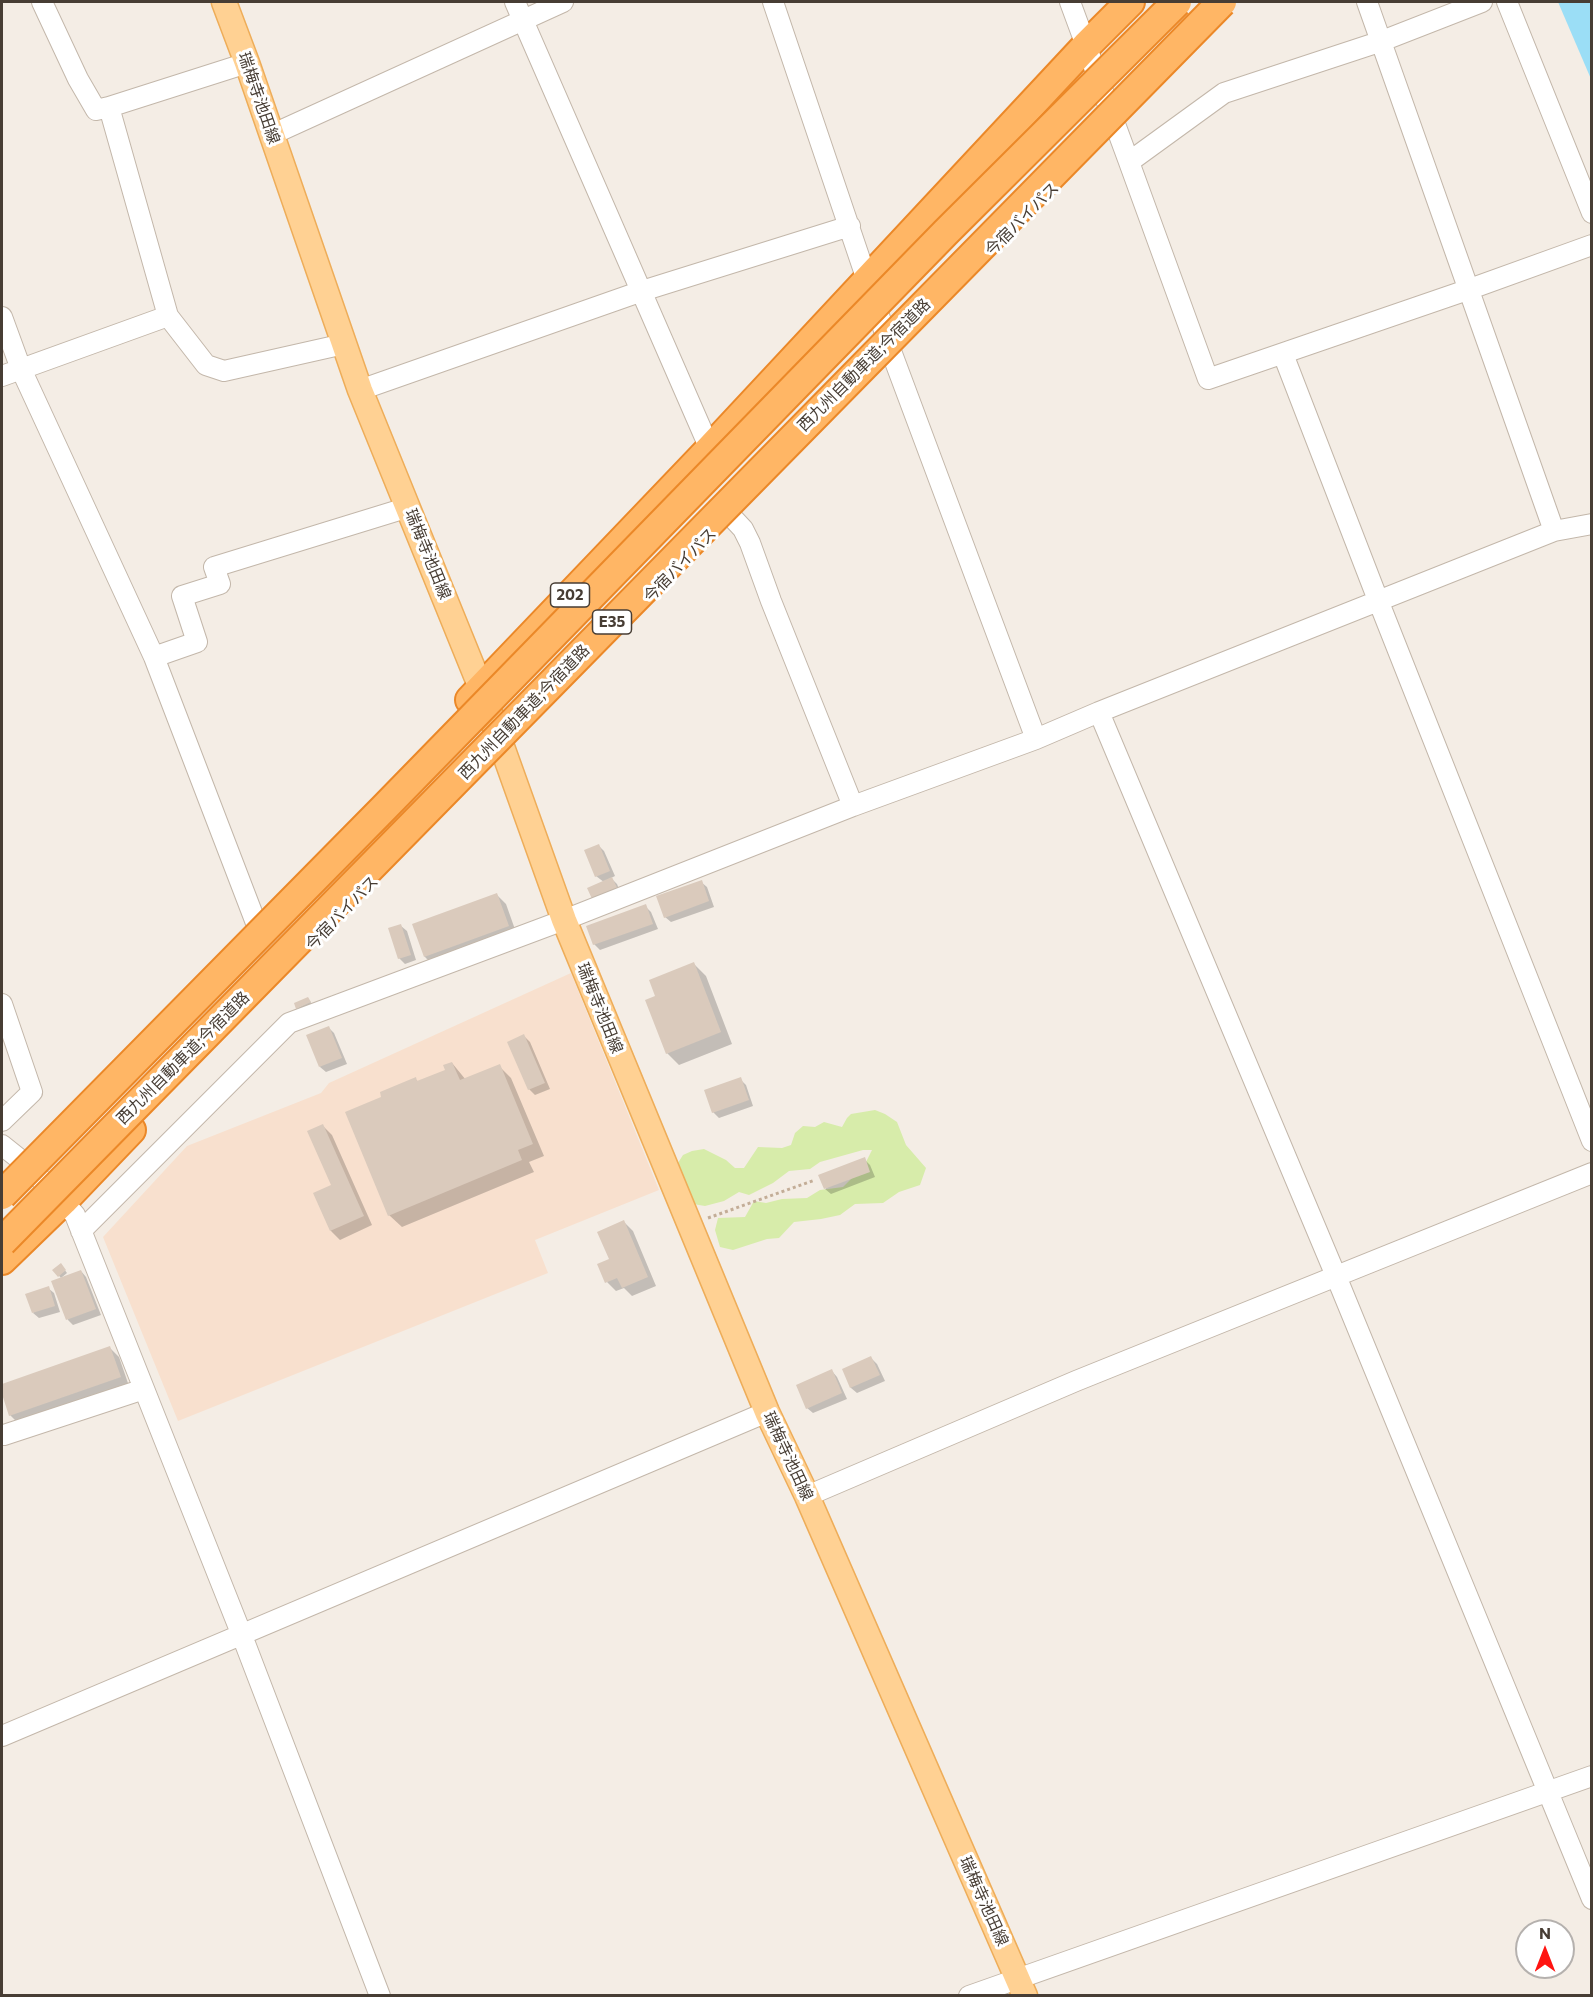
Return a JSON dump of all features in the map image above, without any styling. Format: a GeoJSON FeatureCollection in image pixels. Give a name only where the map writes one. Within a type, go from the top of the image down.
{"type":"FeatureCollection","features":[{"type":"Feature","properties":{"kind":"highway","name":"202"},"geometry":{"type":"LineString","coordinates":[[8,1162],[57,1121],[361,819],[481,688],[710,449],[1086,46],[1130,2]]}},
{"type":"Feature","properties":{"kind":"highway","name":"西九州自動車道;今宿道路"},"geometry":{"type":"LineString","coordinates":[[2,1195],[384,808],[955,223],[1177,2]]}},
{"type":"Feature","properties":{"kind":"highway","name":"西九州自動車道;今宿道路"},"geometry":{"type":"LineString","coordinates":[[2,1242],[1222,2]]}},
{"type":"Feature","properties":{"kind":"highway","name":"今宿バイパス"},"geometry":{"type":"LineString","coordinates":[[2,1260],[63,1201],[729,514],[1237,2]]}},
{"type":"Feature","properties":{"kind":"main road","name":"瑞梅寺池田線"},"geometry":{"type":"LineString","coordinates":[[224,2],[360,390],[481,688],[564,920],[767,1412],[807,1496],[1021,1987]]}},
{"type":"Feature","properties":{"kind":"street"},"geometry":{"type":"LineString","coordinates":[[42,2],[78,79],[96,110],[247,63]]}},
{"type":"Feature","properties":{"kind":"street"},"geometry":{"type":"LineString","coordinates":[[271,135],[518,11],[563,2]]}},
{"type":"Feature","properties":{"kind":"street"},"geometry":{"type":"LineString","coordinates":[[773,2],[891,351],[1036,739]]}},
{"type":"Feature","properties":{"kind":"street"},"geometry":{"type":"LineString","coordinates":[[1070,2],[1208,380],[1592,245]]}},
{"type":"Feature","properties":{"kind":"street"},"geometry":{"type":"LineString","coordinates":[[1367,2],[1554,531]]}},
{"type":"Feature","properties":{"kind":"street"},"geometry":{"type":"LineString","coordinates":[[1130,162],[1224,93],[1382,41],[1482,2]]}},
{"type":"Feature","properties":{"kind":"street"},"geometry":{"type":"LineString","coordinates":[[1507,2],[1592,213]]}},
{"type":"Feature","properties":{"kind":"street"},"geometry":{"type":"LineString","coordinates":[[518,11],[710,449]]}},
{"type":"Feature","properties":{"kind":"street"},"geometry":{"type":"LineString","coordinates":[[109,107],[168,316],[206,364],[224,371],[344,344]]}},
{"type":"Feature","properties":{"kind":"street"},"geometry":{"type":"LineString","coordinates":[[360,390],[642,291],[850,226]]}},
{"type":"Feature","properties":{"kind":"street"},"geometry":{"type":"LineString","coordinates":[[2,316],[21,369],[154,657],[256,923]]}},
{"type":"Feature","properties":{"kind":"street"},"geometry":{"type":"LineString","coordinates":[[2,376],[168,316]]}},
{"type":"Feature","properties":{"kind":"street"},"geometry":{"type":"LineString","coordinates":[[1283,354],[1592,1140]]}},
{"type":"Feature","properties":{"kind":"street"},"geometry":{"type":"LineString","coordinates":[[154,657],[197,642],[182,596],[220,584],[214,567],[409,507]]}},
{"type":"Feature","properties":{"kind":"street"},"geometry":{"type":"LineString","coordinates":[[729,514],[743,529],[750,543],[853,806]]}},
{"type":"Feature","properties":{"kind":"street"},"geometry":{"type":"LineString","coordinates":[[81,1231],[289,1023],[564,920],[853,806],[1036,739],[1554,531],[1592,524]]}},
{"type":"Feature","properties":{"kind":"street"},"geometry":{"type":"LineString","coordinates":[[1099,712],[1336,1276],[1592,1899]]}},
{"type":"Feature","properties":{"kind":"street"},"geometry":{"type":"LineString","coordinates":[[2,1004],[32,1092],[2,1121]]}},
{"type":"Feature","properties":{"kind":"street"},"geometry":{"type":"LineString","coordinates":[[8,1162],[63,1201],[75,1215],[241,1633],[380,1995]]}},
{"type":"Feature","properties":{"kind":"street"},"geometry":{"type":"LineString","coordinates":[[807,1496],[1065,1386],[1592,1173]]}},
{"type":"Feature","properties":{"kind":"street"},"geometry":{"type":"LineString","coordinates":[[4,1435],[144,1389]]}},
{"type":"Feature","properties":{"kind":"street"},"geometry":{"type":"LineString","coordinates":[[2,1736],[767,1412]]}},
{"type":"Feature","properties":{"kind":"street"},"geometry":{"type":"LineString","coordinates":[[969,1995],[1021,1987],[1592,1776]]}},
{"type":"Feature","properties":{"kind":"path"},"geometry":{"type":"LineString","coordinates":[[704,1219],[815,1180]]}},
{"type":"Feature","properties":{"kind":"shaded area"},"geometry":{"type":"Polygon","coordinates":[[[571,973],[659,1190],[535,1240],[548,1273],[178,1421],[103,1237],[187,1146],[321,1093],[329,1083],[571,973]]]}},
{"type":"Feature","properties":{"kind":"green space"},"geometry":{"type":"Polygon","coordinates":[[[875,1110],[897,1122],[906,1145],[926,1168],[920,1185],[899,1192],[883,1203],[855,1204],[840,1215],[794,1222],[779,1238],[767,1239],[733,1250],[720,1247],[715,1230],[718,1218],[745,1217],[754,1201],[766,1203],[782,1199],[807,1198],[820,1190],[843,1187],[864,1166],[872,1150],[863,1150],[820,1162],[810,1169],[789,1171],[773,1183],[749,1195],[739,1192],[724,1201],[705,1206],[693,1204],[676,1166],[683,1155],[704,1149],[726,1160],[735,1168],[744,1168],[758,1147],[782,1148],[791,1145],[795,1133],[803,1126],[815,1127],[824,1122],[842,1127],[851,1114],[875,1110]]]}},
{"type":"Feature","properties":{"kind":"water"},"geometry":{"type":"Polygon","coordinates":[[[1558,2],[1591,2],[1591,79],[1558,2]]]}},
{"type":"Feature","properties":{"kind":"building"},"geometry":{"type":"Polygon","coordinates":[[[599,844],[610,871],[595,877],[584,850],[599,844]]]}},
{"type":"Feature","properties":{"kind":"building"},"geometry":{"type":"Polygon","coordinates":[[[612,877],[618,890],[593,901],[587,888],[612,877]]]}},
{"type":"Feature","properties":{"kind":"building"},"geometry":{"type":"Polygon","coordinates":[[[702,880],[709,901],[664,918],[656,896],[702,880]]]}},
{"type":"Feature","properties":{"kind":"building"},"geometry":{"type":"Polygon","coordinates":[[[497,893],[509,926],[424,957],[412,924],[497,893]]]}},
{"type":"Feature","properties":{"kind":"building"},"geometry":{"type":"Polygon","coordinates":[[[646,904],[653,924],[593,945],[586,926],[646,904]]]}},
{"type":"Feature","properties":{"kind":"building"},"geometry":{"type":"Polygon","coordinates":[[[401,924],[411,955],[398,959],[388,928],[401,924]]]}},
{"type":"Feature","properties":{"kind":"building"},"geometry":{"type":"Polygon","coordinates":[[[694,962],[721,1032],[666,1054],[645,1000],[655,996],[649,980],[694,962]]]}},
{"type":"Feature","properties":{"kind":"building"},"geometry":{"type":"Polygon","coordinates":[[[308,997],[311,1002],[296,1009],[294,1003],[308,997]]]}},
{"type":"Feature","properties":{"kind":"building"},"geometry":{"type":"Polygon","coordinates":[[[329,1026],[342,1058],[319,1067],[306,1035],[329,1026]]]}},
{"type":"Feature","properties":{"kind":"building"},"geometry":{"type":"Polygon","coordinates":[[[524,1034],[545,1083],[528,1090],[507,1042],[524,1034]]]}},
{"type":"Feature","properties":{"kind":"building"},"geometry":{"type":"Polygon","coordinates":[[[452,1062],[460,1080],[500,1064],[533,1144],[518,1150],[522,1160],[388,1216],[345,1112],[381,1097],[380,1092],[416,1077],[417,1081],[445,1070],[443,1065],[452,1062]]]}},
{"type":"Feature","properties":{"kind":"building"},"geometry":{"type":"Polygon","coordinates":[[[741,1077],[749,1100],[712,1113],[704,1090],[741,1077]]]}},
{"type":"Feature","properties":{"kind":"building"},"geometry":{"type":"Polygon","coordinates":[[[323,1124],[364,1216],[330,1231],[313,1193],[331,1185],[307,1131],[323,1124]]]}},
{"type":"Feature","properties":{"kind":"building"},"geometry":{"type":"Polygon","coordinates":[[[865,1157],[870,1172],[824,1189],[818,1175],[865,1157]]]}},
{"type":"Feature","properties":{"kind":"building"},"geometry":{"type":"Polygon","coordinates":[[[624,1220],[648,1277],[622,1288],[617,1278],[605,1283],[597,1264],[609,1259],[597,1232],[624,1220]]]}},
{"type":"Feature","properties":{"kind":"building"},"geometry":{"type":"Polygon","coordinates":[[[61,1263],[66,1270],[58,1277],[52,1270],[61,1263]]]}},
{"type":"Feature","properties":{"kind":"building"},"geometry":{"type":"Polygon","coordinates":[[[81,1270],[96,1309],[66,1320],[51,1281],[81,1270]]]}},
{"type":"Feature","properties":{"kind":"building"},"geometry":{"type":"Polygon","coordinates":[[[49,1286],[55,1306],[32,1313],[25,1294],[49,1286]]]}},
{"type":"Feature","properties":{"kind":"building"},"geometry":{"type":"Polygon","coordinates":[[[110,1346],[121,1377],[9,1416],[2,1394],[2,1384],[110,1346]]]}},
{"type":"Feature","properties":{"kind":"building"},"geometry":{"type":"Polygon","coordinates":[[[871,1356],[880,1375],[850,1388],[842,1369],[871,1356]]]}},
{"type":"Feature","properties":{"kind":"building"},"geometry":{"type":"Polygon","coordinates":[[[832,1369],[842,1393],[806,1409],[796,1385],[832,1369]]]}}]}
